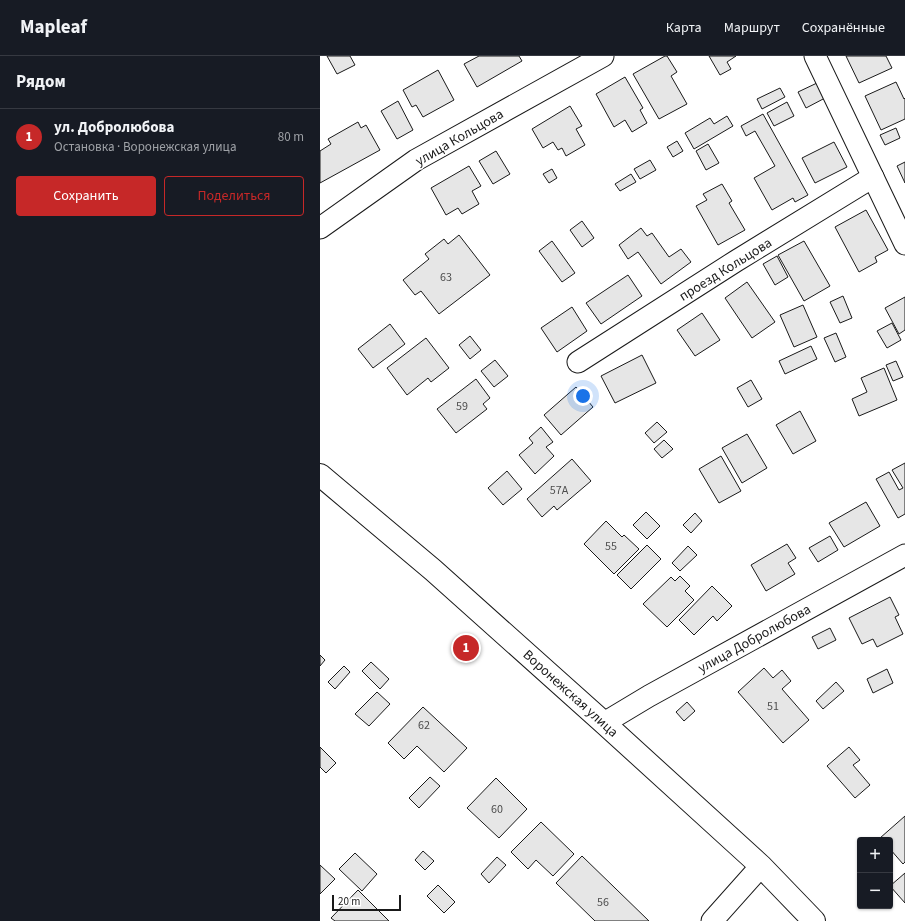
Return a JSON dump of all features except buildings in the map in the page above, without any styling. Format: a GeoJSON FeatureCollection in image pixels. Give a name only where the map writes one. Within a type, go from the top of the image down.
{"type":"FeatureCollection","features":[{"type":"Feature","properties":{"kind":"street","name":"улица Кольцова"},"geometry":{"type":"LineString","coordinates":[[320,228],[416,160],[603,56]]}},
{"type":"Feature","properties":{"kind":"street"},"geometry":{"type":"LineString","coordinates":[[815,56],[905,244]]}},
{"type":"Feature","properties":{"kind":"street","name":"проезд Кольцова"},"geometry":{"type":"LineString","coordinates":[[578,362],[742,257],[873,176]]}},
{"type":"Feature","properties":{"kind":"street","name":"Воронежская улица"},"geometry":{"type":"LineString","coordinates":[[320,475],[433,570],[604,723],[761,866],[814,921]]}},
{"type":"Feature","properties":{"kind":"street","name":"улица Добролюбова"},"geometry":{"type":"LineString","coordinates":[[604,723],[656,692],[905,555]]}},
{"type":"Feature","properties":{"kind":"street"},"geometry":{"type":"LineString","coordinates":[[712,921],[761,866]]}},
{"type":"Feature","properties":{"kind":"place","name":"ул. Добролюбова"},"geometry":{"type":"Point","coordinates":[466,648]}}]}
